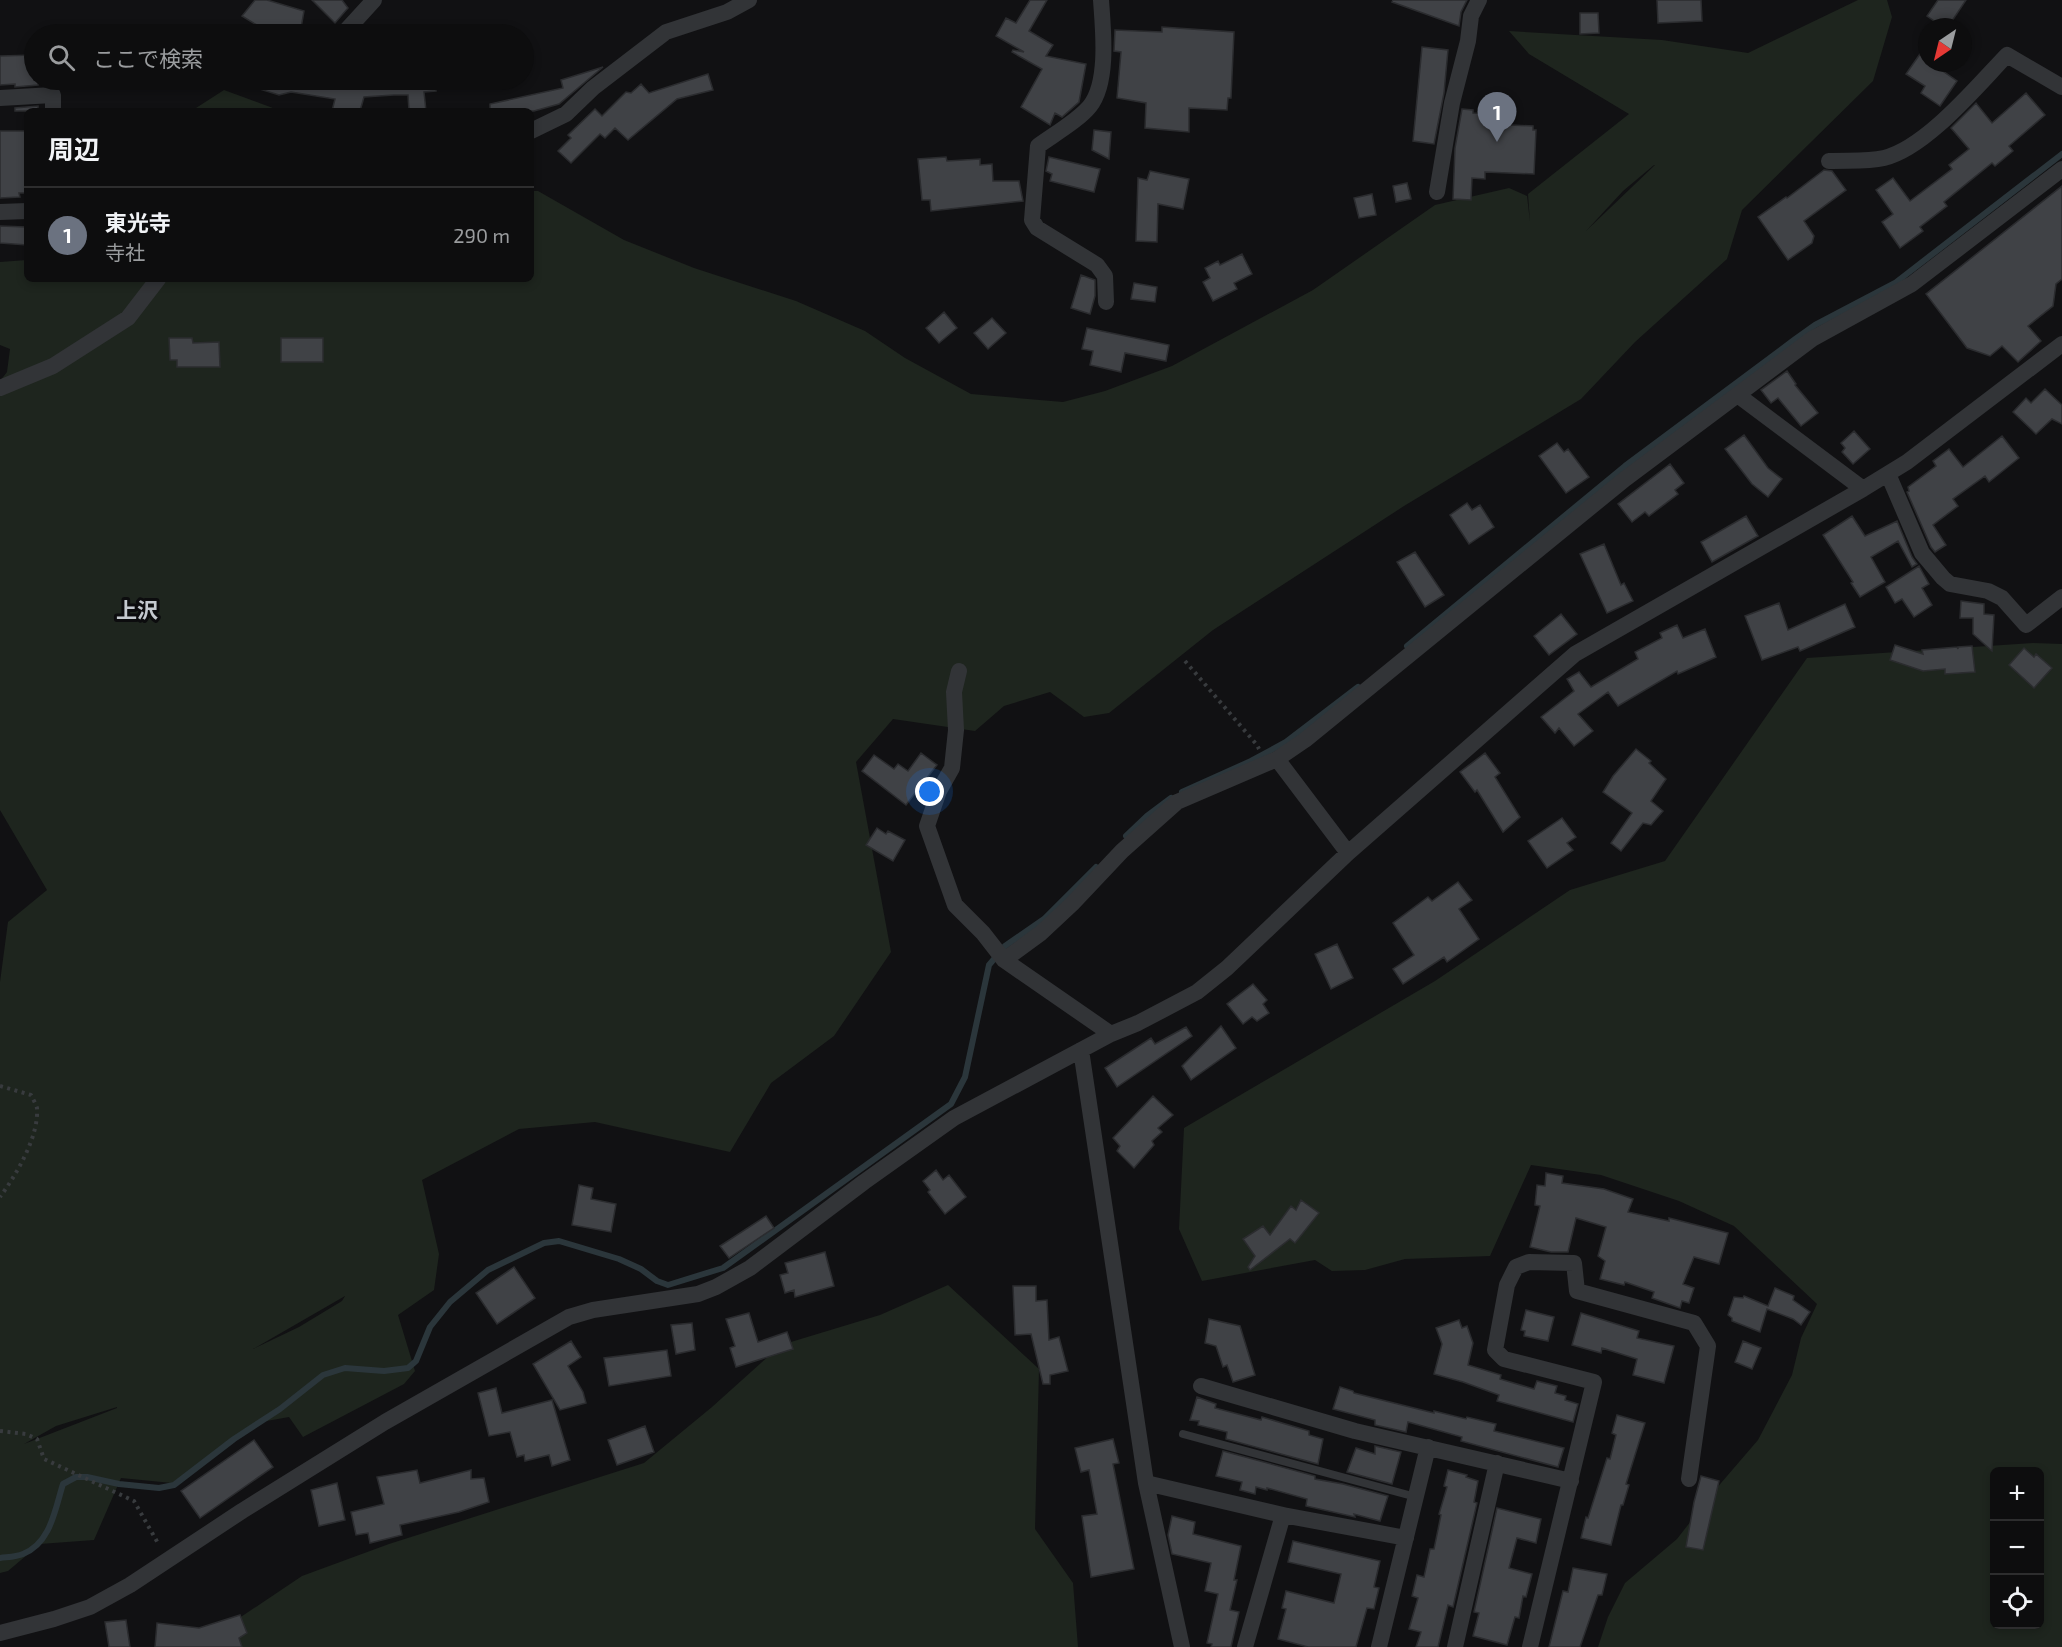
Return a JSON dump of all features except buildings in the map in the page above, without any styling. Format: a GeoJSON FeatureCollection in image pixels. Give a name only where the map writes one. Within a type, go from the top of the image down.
{"type":"FeatureCollection","features":[{"type":"Feature","properties":{"kind":"street"},"geometry":{"type":"LineString","coordinates":[[352,24],[374,0]]}},
{"type":"Feature","properties":{"kind":"street"},"geometry":{"type":"LineString","coordinates":[[534,130],[566,114],[594,88],[666,32],[727,12],[749,0]]}},
{"type":"Feature","properties":{"kind":"street"},"geometry":{"type":"LineString","coordinates":[[1101,0],[1104,43],[1098,89],[1089,108],[1038,146],[1032,220],[1037,228],[1097,265],[1105,276],[1106,302]]}},
{"type":"Feature","properties":{"kind":"street"},"geometry":{"type":"LineString","coordinates":[[1437,192],[1452,103],[1468,41],[1471,16],[1479,0]]}},
{"type":"Feature","properties":{"kind":"street"},"geometry":{"type":"LineString","coordinates":[[1829,161],[1883,158],[1904,152],[1933,130],[2007,55],[2062,87]]}},
{"type":"Feature","properties":{"kind":"street"},"geometry":{"type":"LineString","coordinates":[[0,98],[53,95],[53,108]]}},
{"type":"Feature","properties":{"kind":"street"},"geometry":{"type":"LineString","coordinates":[[1004,960],[1041,933],[1072,904],[1122,850],[1176,802],[1271,761],[1305,740],[1624,479],[1739,396],[1812,339],[1911,284],[2062,169]]}},
{"type":"Feature","properties":{"kind":"street"},"geometry":{"type":"LineString","coordinates":[[0,212],[24,211]]}},
{"type":"Feature","properties":{"kind":"street"},"geometry":{"type":"LineString","coordinates":[[0,388],[53,366],[128,318],[156,282]]}},
{"type":"Feature","properties":{"kind":"street"},"geometry":{"type":"LineString","coordinates":[[0,1633],[90,1607],[130,1585],[242,1511],[385,1422],[569,1317],[592,1310],[698,1293],[733,1278],[750,1268],[954,1118],[1111,1034],[1138,1023],[1197,992],[1249,948],[1348,852],[1575,654],[1888,474],[1934,442],[2062,344]]}},
{"type":"Feature","properties":{"kind":"street"},"geometry":{"type":"LineString","coordinates":[[1739,396],[1863,489]]}},
{"type":"Feature","properties":{"kind":"street"},"geometry":{"type":"LineString","coordinates":[[1888,474],[1922,553],[1950,584],[1988,591],[2002,598],[2026,625],[2062,597]]}},
{"type":"Feature","properties":{"kind":"street"},"geometry":{"type":"LineString","coordinates":[[958,671],[954,692],[956,730],[952,768],[939,791],[927,826],[956,905],[983,933],[1004,960],[1111,1034]]}},
{"type":"Feature","properties":{"kind":"street"},"geometry":{"type":"LineString","coordinates":[[1271,761],[1348,852]]}},
{"type":"Feature","properties":{"kind":"street"},"geometry":{"type":"LineString","coordinates":[[1081,1050],[1146,1483],[1182,1647]]}},
{"type":"Feature","properties":{"kind":"street"},"geometry":{"type":"LineString","coordinates":[[1530,1647],[1594,1382],[1504,1359],[1495,1350],[1507,1285],[1516,1267],[1529,1262],[1574,1263],[1577,1291],[1694,1323],[1708,1346],[1689,1479]]}},
{"type":"Feature","properties":{"kind":"street"},"geometry":{"type":"LineString","coordinates":[[1201,1386],[1355,1431],[1571,1481]]}},
{"type":"Feature","properties":{"kind":"street"},"geometry":{"type":"LineString","coordinates":[[1379,1647],[1428,1448]]}},
{"type":"Feature","properties":{"kind":"street"},"geometry":{"type":"LineString","coordinates":[[1455,1647],[1497,1463]]}},
{"type":"Feature","properties":{"kind":"street"},"geometry":{"type":"LineString","coordinates":[[1146,1483],[1282,1515],[1406,1538]]}},
{"type":"Feature","properties":{"kind":"street"},"geometry":{"type":"LineString","coordinates":[[1245,1647],[1282,1515]]}},
{"type":"Feature","properties":{"kind":"lane"},"geometry":{"type":"LineString","coordinates":[[1183,1434],[1416,1497]]}},
{"type":"Feature","properties":{"kind":"path"},"geometry":{"type":"LineString","coordinates":[[1185,661],[1271,761]]}},
{"type":"Feature","properties":{"kind":"path"},"geometry":{"type":"LineString","coordinates":[[0,1086],[31,1095],[37,1107],[33,1137],[12,1180],[0,1197]]}},
{"type":"Feature","properties":{"kind":"path"},"geometry":{"type":"LineString","coordinates":[[0,1431],[26,1434],[37,1439],[44,1459],[134,1501],[168,1560]]}},
{"type":"Feature","properties":{"kind":"shaded area"},"geometry":{"type":"Polygon","coordinates":[[[1858,0],[1887,0],[1892,17],[1873,81],[1742,210],[1727,259],[1635,342],[1581,399],[1404,506],[1213,630],[1109,713],[1084,717],[1050,692],[1004,706],[975,731],[893,719],[856,762],[891,952],[834,1036],[771,1083],[730,1152],[595,1122],[519,1129],[422,1180],[439,1254],[434,1290],[398,1315],[415,1371],[404,1384],[303,1437],[289,1417],[261,1422],[172,1483],[121,1478],[94,1540],[40,1544],[8,1571],[0,1573],[0,982],[8,922],[47,890],[0,810],[0,381],[7,372],[10,349],[0,345],[0,262],[24,260],[24,282],[534,282],[534,191],[538,191],[624,240],[694,268],[796,301],[865,331],[905,358],[971,394],[1063,402],[1105,391],[1172,366],[1313,290],[1435,205],[1509,188],[1527,196],[1530,222],[1528,194],[1629,114],[1529,54],[1509,31],[1662,40],[1748,53],[1858,0]],[[1655,165],[1623,191],[1586,231],[1655,165]],[[345,1296],[253,1349],[299,1327],[342,1301],[345,1296]],[[117,1408],[56,1426],[24,1444],[117,1408]]]}},
{"type":"Feature","properties":{"kind":"shaded area"},"geometry":{"type":"Polygon","coordinates":[[[224,90],[273,108],[196,108],[224,90]]]}},
{"type":"Feature","properties":{"kind":"shaded area"},"geometry":{"type":"Polygon","coordinates":[[[2033,643],[2062,644],[2062,1647],[1598,1647],[1608,1617],[1625,1583],[1677,1539],[1758,1440],[1792,1375],[1801,1338],[1817,1304],[1734,1226],[1679,1201],[1601,1175],[1531,1165],[1490,1256],[1405,1259],[1365,1270],[1332,1271],[1315,1260],[1202,1281],[1179,1229],[1184,1128],[1435,981],[1570,890],[1665,861],[1807,658],[2033,643]]]}},
{"type":"Feature","properties":{"kind":"shaded area"},"geometry":{"type":"Polygon","coordinates":[[[948,1285],[1039,1369],[1035,1529],[1073,1583],[1078,1647],[196,1647],[302,1576],[389,1544],[644,1463],[712,1407],[781,1345],[880,1315],[948,1285]]]}},
{"type":"Feature","properties":{"kind":"waterway"},"geometry":{"type":"LineString","coordinates":[[1407,646],[1625,466],[1815,325],[1895,283],[2062,154]]}},
{"type":"Feature","properties":{"kind":"waterway"},"geometry":{"type":"LineString","coordinates":[[1182,792],[1251,761],[1286,742],[1358,687]]}},
{"type":"Feature","properties":{"kind":"waterway"},"geometry":{"type":"LineString","coordinates":[[1126,836],[1171,798]]}},
{"type":"Feature","properties":{"kind":"waterway"},"geometry":{"type":"LineString","coordinates":[[0,1558],[23,1554],[40,1542],[54,1514],[63,1484],[76,1477],[159,1488],[174,1485],[234,1439],[280,1409],[323,1375],[345,1368],[384,1371],[408,1368],[416,1361],[430,1327],[450,1302],[488,1270],[544,1243],[559,1241],[619,1259],[668,1285],[723,1268],[951,1104],[965,1077],[989,965],[1005,946],[1044,919],[1096,867]]}},
{"type":"Feature","properties":{"kind":"place","name":"東光寺"},"geometry":{"type":"Point","coordinates":[1497,142]}},
{"type":"Feature","properties":{"kind":"district","name":"上沢"},"geometry":{"type":"Point","coordinates":[137,609]}}]}
